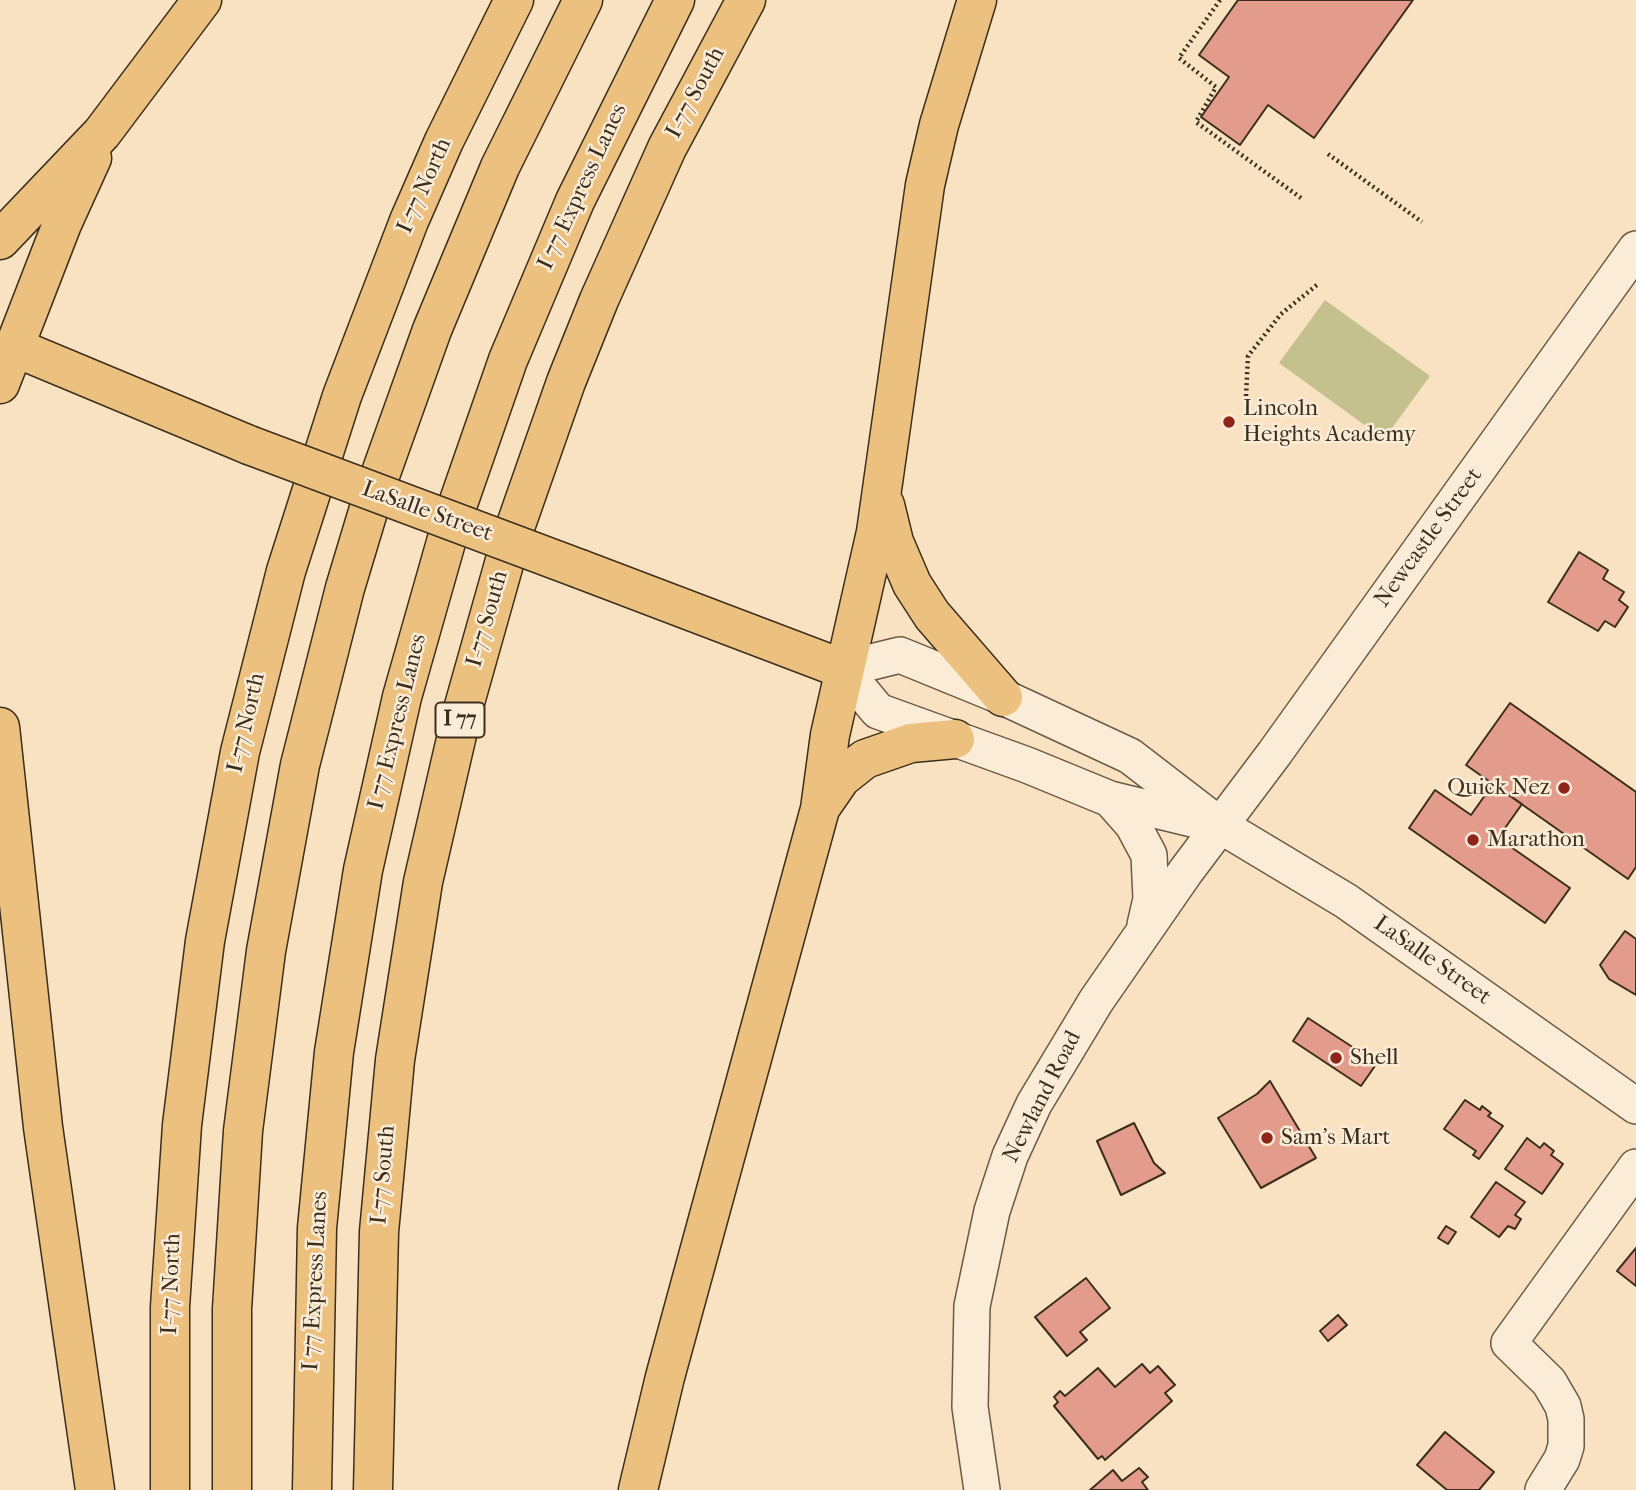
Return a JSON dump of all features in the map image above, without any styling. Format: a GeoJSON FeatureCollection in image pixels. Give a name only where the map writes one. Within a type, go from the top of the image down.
{"type":"FeatureCollection","features":[{"type":"Feature","properties":{"kind":"main road"},"geometry":{"type":"LineString","coordinates":[[0,240],[102,133],[202,0]]}},
{"type":"Feature","properties":{"kind":"main road","name":"I-77 North"},"geometry":{"type":"LineString","coordinates":[[170,1490],[170,1307],[182,1125],[205,941],[240,752],[286,571],[346,383],[434,164],[514,0]]}},
{"type":"Feature","properties":{"kind":"main road"},"geometry":{"type":"LineString","coordinates":[[232,1490],[232,1309],[243,1131],[265,951],[300,765],[345,588],[373,495],[427,342],[500,167],[583,0]]}},
{"type":"Feature","properties":{"kind":"main road","name":"I 77 Express Lanes"},"geometry":{"type":"LineString","coordinates":[[312,1490],[317,1228],[334,1052],[363,870],[402,697],[452,521],[508,360],[580,189],[676,0]]}},
{"type":"Feature","properties":{"kind":"main road","name":"I-77 South"},"geometry":{"type":"LineString","coordinates":[[373,1490],[379,1232],[394,1072],[423,882],[462,713],[511,539],[570,370],[667,148],[746,0]]}},
{"type":"Feature","properties":{"kind":"main road"},"geometry":{"type":"LineString","coordinates":[[638,1490],[668,1364],[820,809],[830,735],[882,495],[925,185],[939,125],[977,0]]}},
{"type":"Feature","properties":{"kind":"main road"},"geometry":{"type":"LineString","coordinates":[[0,384],[5,339],[102,133]]}},
{"type":"Feature","properties":{"kind":"main road","name":"LaSalle Street"},"geometry":{"type":"LineString","coordinates":[[5,339],[249,445],[844,669]]}},
{"type":"Feature","properties":{"kind":"main road"},"geometry":{"type":"LineString","coordinates":[[882,495],[894,542],[912,584],[932,615],[1003,696]]}},
{"type":"Feature","properties":{"kind":"main road"},"geometry":{"type":"LineString","coordinates":[[0,727],[43,1127],[95,1490]]}},
{"type":"Feature","properties":{"kind":"main road"},"geometry":{"type":"LineString","coordinates":[[820,809],[841,778],[865,759],[911,743],[955,739]]}},
{"type":"Feature","properties":{"kind":"street","name":"Newcastle Street"},"geometry":{"type":"LineString","coordinates":[[1220,826],[1636,249]]}},
{"type":"Feature","properties":{"kind":"street","name":"LaSalle Street"},"geometry":{"type":"LineString","coordinates":[[1220,826],[1110,799],[878,711],[844,669],[900,655],[1003,696],[1130,755],[1220,826],[1357,908],[1636,1106]]}},
{"type":"Feature","properties":{"kind":"street"},"geometry":{"type":"LineString","coordinates":[[1110,799],[1133,825],[1150,859],[1151,899],[1143,934]]}},
{"type":"Feature","properties":{"kind":"street","name":"Newland Road"},"geometry":{"type":"LineString","coordinates":[[982,1490],[970,1407],[972,1306],[979,1258],[1010,1156],[1064,1049],[1220,826]]}},
{"type":"Feature","properties":{"kind":"street"},"geometry":{"type":"LineString","coordinates":[[1543,1490],[1562,1459],[1566,1446],[1563,1406],[1549,1382],[1509,1343],[1636,1167]]}},
{"type":"Feature","properties":{"kind":"path"},"geometry":{"type":"LineString","coordinates":[[1220,0],[1179,58],[1216,87],[1196,122],[1301,198]]}},
{"type":"Feature","properties":{"kind":"path"},"geometry":{"type":"LineString","coordinates":[[1328,153],[1422,222]]}},
{"type":"Feature","properties":{"kind":"path"},"geometry":{"type":"LineString","coordinates":[[1246,396],[1248,356],[1282,314],[1318,284]]}},
{"type":"Feature","properties":{"kind":"shaded area"},"geometry":{"type":"Polygon","coordinates":[[[1325,300],[1430,376],[1384,439],[1279,363],[1325,300]]]}},
{"type":"Feature","properties":{"kind":"building"},"geometry":{"type":"Polygon","coordinates":[[[1238,0],[1413,0],[1314,138],[1268,105],[1240,145],[1201,117],[1229,77],[1199,55],[1238,0]]]}},
{"type":"Feature","properties":{"kind":"building"},"geometry":{"type":"Polygon","coordinates":[[[1579,552],[1608,570],[1603,579],[1624,592],[1619,600],[1628,607],[1615,627],[1605,621],[1598,631],[1548,602],[1579,552]]]}},
{"type":"Feature","properties":{"kind":"building","name":"Quick Nez"},"geometry":{"type":"Polygon","coordinates":[[[1510,703],[1636,792],[1636,867],[1628,879],[1466,765],[1510,703]]]}},
{"type":"Feature","properties":{"kind":"building"},"geometry":{"type":"Polygon","coordinates":[[[1493,784],[1522,804],[1498,838],[1570,888],[1545,923],[1409,828],[1435,790],[1471,815],[1493,784]]]}},
{"type":"Feature","properties":{"kind":"building"},"geometry":{"type":"Polygon","coordinates":[[[1625,931],[1636,939],[1636,995],[1609,979],[1600,965],[1625,931]]]}},
{"type":"Feature","properties":{"kind":"building"},"geometry":{"type":"Polygon","coordinates":[[[1308,1018],[1377,1063],[1361,1086],[1293,1041],[1308,1018]]]}},
{"type":"Feature","properties":{"kind":"building","name":"Sam's Mart"},"geometry":{"type":"Polygon","coordinates":[[[1270,1081],[1316,1158],[1261,1188],[1218,1118],[1257,1094],[1270,1081]]]}},
{"type":"Feature","properties":{"kind":"building"},"geometry":{"type":"Polygon","coordinates":[[[1465,1100],[1480,1110],[1482,1106],[1491,1113],[1488,1116],[1503,1126],[1479,1159],[1473,1155],[1476,1151],[1444,1129],[1465,1100]]]}},
{"type":"Feature","properties":{"kind":"building"},"geometry":{"type":"Polygon","coordinates":[[[1134,1123],[1154,1163],[1165,1173],[1121,1195],[1097,1141],[1134,1123]]]}},
{"type":"Feature","properties":{"kind":"building"},"geometry":{"type":"Polygon","coordinates":[[[1527,1138],[1540,1148],[1544,1143],[1554,1151],[1551,1155],[1563,1164],[1542,1194],[1505,1169],[1527,1138]]]}},
{"type":"Feature","properties":{"kind":"building"},"geometry":{"type":"Polygon","coordinates":[[[1496,1182],[1525,1202],[1515,1215],[1521,1219],[1515,1229],[1508,1226],[1499,1237],[1471,1217],[1496,1182]]]}},
{"type":"Feature","properties":{"kind":"building"},"geometry":{"type":"Polygon","coordinates":[[[1446,1226],[1456,1232],[1448,1244],[1438,1238],[1446,1226]]]}},
{"type":"Feature","properties":{"kind":"building"},"geometry":{"type":"Polygon","coordinates":[[[1636,1248],[1636,1286],[1617,1271],[1636,1248]]]}},
{"type":"Feature","properties":{"kind":"building"},"geometry":{"type":"Polygon","coordinates":[[[1086,1278],[1110,1308],[1080,1332],[1087,1340],[1067,1356],[1035,1317],[1086,1278]]]}},
{"type":"Feature","properties":{"kind":"building"},"geometry":{"type":"Polygon","coordinates":[[[1338,1315],[1347,1325],[1328,1341],[1320,1331],[1338,1315]]]}},
{"type":"Feature","properties":{"kind":"building"},"geometry":{"type":"Polygon","coordinates":[[[1142,1364],[1150,1373],[1158,1366],[1175,1385],[1165,1393],[1172,1401],[1105,1460],[1102,1456],[1098,1459],[1054,1406],[1058,1402],[1054,1397],[1060,1391],[1065,1396],[1098,1368],[1115,1387],[1142,1364]]]}},
{"type":"Feature","properties":{"kind":"building"},"geometry":{"type":"Polygon","coordinates":[[[1445,1432],[1494,1472],[1479,1490],[1447,1490],[1417,1465],[1445,1432]]]}},
{"type":"Feature","properties":{"kind":"building"},"geometry":{"type":"Polygon","coordinates":[[[1139,1468],[1148,1477],[1142,1482],[1148,1490],[1090,1490],[1113,1470],[1122,1481],[1139,1468]]]}},
{"type":"Feature","properties":{"kind":"place","name":"Lincoln Heights Academy"},"geometry":{"type":"Point","coordinates":[1229,422]}},
{"type":"Feature","properties":{"kind":"place","name":"Quick Nez"},"geometry":{"type":"Point","coordinates":[1564,788]}},
{"type":"Feature","properties":{"kind":"place","name":"Marathon"},"geometry":{"type":"Point","coordinates":[1473,840]}},
{"type":"Feature","properties":{"kind":"place","name":"Shell"},"geometry":{"type":"Point","coordinates":[1336,1058]}},
{"type":"Feature","properties":{"kind":"place","name":"Sam's Mart"},"geometry":{"type":"Point","coordinates":[1267,1138]}}]}
